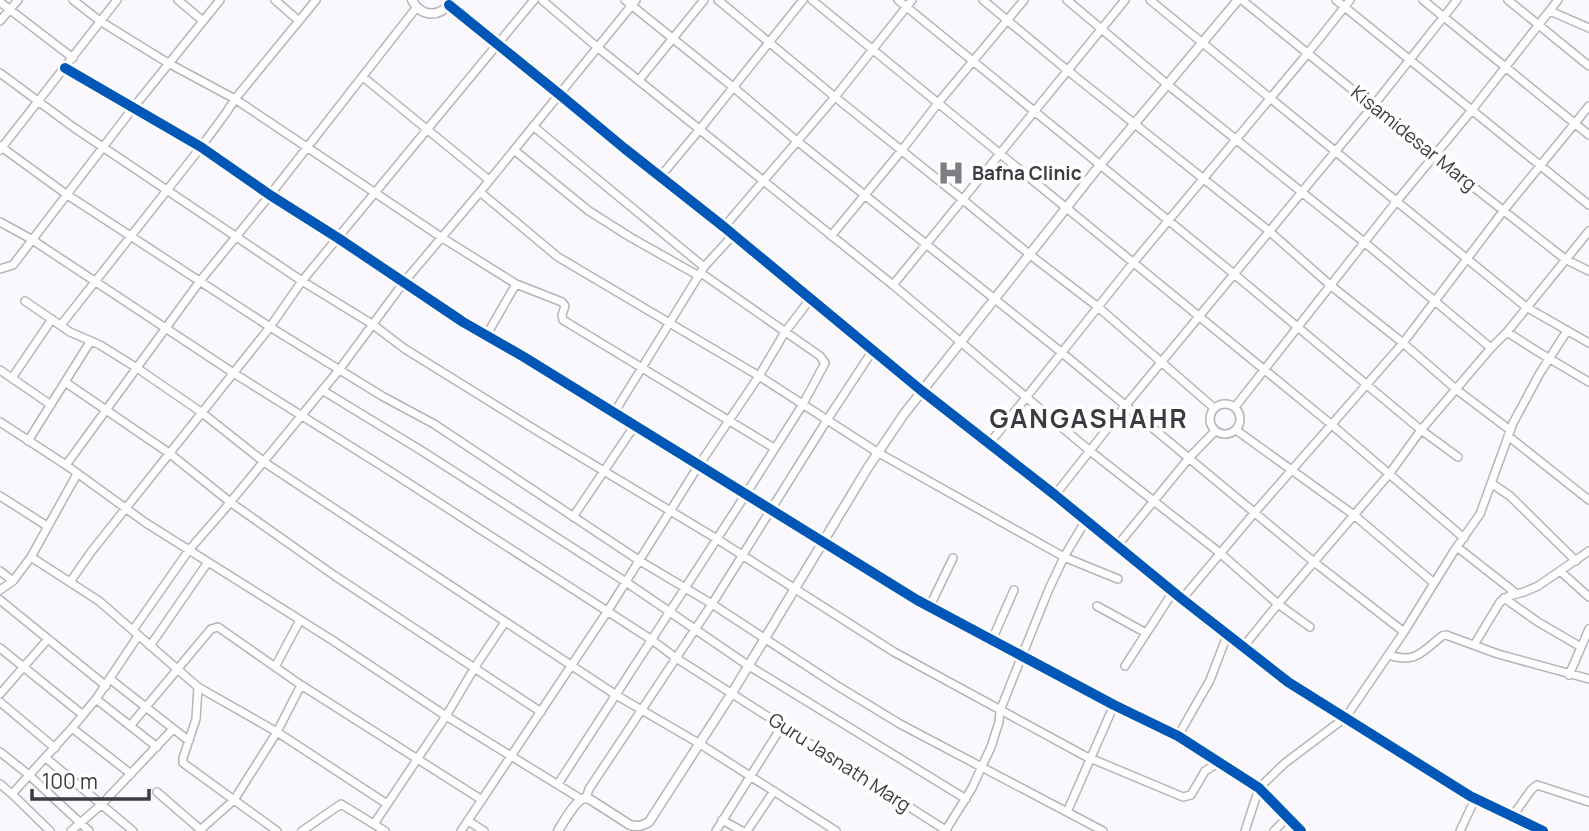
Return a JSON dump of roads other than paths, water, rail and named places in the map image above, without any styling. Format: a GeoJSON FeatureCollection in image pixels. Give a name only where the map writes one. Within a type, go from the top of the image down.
{"type":"FeatureCollection","features":[{"type":"Feature","properties":{"kind":"street"},"geometry":{"type":"LineString","coordinates":[[0,21],[18,0]]}},
{"type":"Feature","properties":{"kind":"street"},"geometry":{"type":"LineString","coordinates":[[73,0],[100,21],[168,64],[235,99],[516,284],[562,302],[565,306],[563,320],[774,448]]}},
{"type":"Feature","properties":{"kind":"street"},"geometry":{"type":"LineString","coordinates":[[117,0],[1,148],[66,194],[270,327],[382,396],[434,424],[640,561],[712,604],[836,685],[900,724],[1103,831]]}},
{"type":"Feature","properties":{"kind":"street"},"geometry":{"type":"LineString","coordinates":[[178,0],[203,21]]}},
{"type":"Feature","properties":{"kind":"street"},"geometry":{"type":"LineString","coordinates":[[0,269],[13,265],[103,146],[220,0]]}},
{"type":"Feature","properties":{"kind":"street"},"geometry":{"type":"LineString","coordinates":[[275,0],[299,20]]}},
{"type":"Feature","properties":{"kind":"street"},"geometry":{"type":"LineString","coordinates":[[61,325],[201,148],[235,99],[316,0]]}},
{"type":"Feature","properties":{"kind":"street"},"geometry":{"type":"LineString","coordinates":[[70,582],[232,372],[270,327],[302,281],[534,0]]}},
{"type":"Feature","properties":{"kind":"street"},"geometry":{"type":"LineString","coordinates":[[542,0],[961,341],[1090,451],[1310,627]]}},
{"type":"Feature","properties":{"kind":"street"},"geometry":{"type":"LineString","coordinates":[[625,0],[634,3],[797,141],[1061,352],[1314,562],[1404,632]]}},
{"type":"Feature","properties":{"kind":"street"},"geometry":{"type":"LineString","coordinates":[[639,80],[704,0]]}},
{"type":"Feature","properties":{"kind":"street"},"geometry":{"type":"LineString","coordinates":[[718,0],[1029,254],[1098,307],[1214,408]]}},
{"type":"Feature","properties":{"kind":"street"},"geometry":{"type":"LineString","coordinates":[[660,177],[803,0]]}},
{"type":"Feature","properties":{"kind":"street"},"geometry":{"type":"LineString","coordinates":[[812,0],[1332,425],[1464,538]]}},
{"type":"Feature","properties":{"kind":"street"},"geometry":{"type":"LineString","coordinates":[[898,0],[1366,385],[1458,457]]}},
{"type":"Feature","properties":{"kind":"street"},"geometry":{"type":"LineString","coordinates":[[724,227],[835,97],[912,0]]}},
{"type":"Feature","properties":{"kind":"street"},"geometry":{"type":"LineString","coordinates":[[983,0],[1269,231],[1589,500]]}},
{"type":"Feature","properties":{"kind":"street"},"geometry":{"type":"LineString","coordinates":[[831,236],[1024,0]]}},
{"type":"Feature","properties":{"kind":"street"},"geometry":{"type":"LineString","coordinates":[[1067,0],[1492,348]]}},
{"type":"Feature","properties":{"kind":"street"},"geometry":{"type":"LineString","coordinates":[[892,285],[1125,0]]}},
{"type":"Feature","properties":{"kind":"street"},"geometry":{"type":"LineString","coordinates":[[1150,0],[1526,307],[1589,343]]}},
{"type":"Feature","properties":{"kind":"street"},"geometry":{"type":"LineString","coordinates":[[0,422],[66,465],[146,523],[446,716],[558,785],[583,799],[591,800],[630,825],[644,828],[749,666],[877,452],[1100,165],[1240,0]]}},
{"type":"Feature","properties":{"kind":"street","name":"Kisamidesar Marg"},"geometry":{"type":"LineString","coordinates":[[1240,0],[1565,259],[1589,271]]}},
{"type":"Feature","properties":{"kind":"street"},"geometry":{"type":"LineString","coordinates":[[1336,0],[1348,3],[1408,59],[1589,205]]}},
{"type":"Feature","properties":{"kind":"street"},"geometry":{"type":"LineString","coordinates":[[1423,0],[1589,135]]}},
{"type":"Feature","properties":{"kind":"street"},"geometry":{"type":"LineString","coordinates":[[1055,495],[1457,0]]}},
{"type":"Feature","properties":{"kind":"street"},"geometry":{"type":"LineString","coordinates":[[1508,0],[1589,66]]}},
{"type":"Feature","properties":{"kind":"street"},"geometry":{"type":"LineString","coordinates":[[1235,407],[1558,0]]}},
{"type":"Feature","properties":{"kind":"street"},"geometry":{"type":"LineString","coordinates":[[0,2],[73,58]]}},
{"type":"Feature","properties":{"kind":"street"},"geometry":{"type":"LineString","coordinates":[[66,465],[200,281],[363,77],[414,4],[421,12],[434,14],[445,9],[451,2],[497,43],[734,234],[922,391],[1288,682],[1475,799],[1543,831]]}},
{"type":"Feature","properties":{"kind":"street"},"geometry":{"type":"LineString","coordinates":[[12,794],[96,699],[189,550],[339,370],[404,282],[634,3]]}},
{"type":"Feature","properties":{"kind":"street"},"geometry":{"type":"LineString","coordinates":[[989,444],[1133,263],[1348,3]]}},
{"type":"Feature","properties":{"kind":"street"},"geometry":{"type":"LineString","coordinates":[[1550,10],[1589,28]]}},
{"type":"Feature","properties":{"kind":"street"},"geometry":{"type":"LineString","coordinates":[[65,68],[201,148],[486,336],[892,585],[1021,656],[1178,736],[1259,788],[1301,831]]}},
{"type":"Feature","properties":{"kind":"street"},"geometry":{"type":"LineString","coordinates":[[0,73],[167,190],[302,281],[372,324],[405,349],[717,539],[894,652],[1091,759],[1183,797],[1191,795],[1205,771],[1219,762]]}},
{"type":"Feature","properties":{"kind":"street"},"geometry":{"type":"LineString","coordinates":[[363,77],[489,180]]}},
{"type":"Feature","properties":{"kind":"street"},"geometry":{"type":"LineString","coordinates":[[1182,598],[1403,343],[1466,258],[1589,106]]}},
{"type":"Feature","properties":{"kind":"street"},"geometry":{"type":"LineString","coordinates":[[533,126],[702,272],[820,356],[825,363],[803,404],[558,785]]}},
{"type":"Feature","properties":{"kind":"street"},"geometry":{"type":"LineString","coordinates":[[514,150],[589,211],[630,237],[702,272]]}},
{"type":"Feature","properties":{"kind":"street"},"geometry":{"type":"LineString","coordinates":[[480,192],[548,250],[759,376],[877,452],[1064,557],[1118,579]]}},
{"type":"Feature","properties":{"kind":"street","name":"Guru Jasnath Marg"},"geometry":{"type":"LineString","coordinates":[[0,222],[32,239],[232,372],[652,640],[935,828],[947,831]]}},
{"type":"Feature","properties":{"kind":"street"},"geometry":{"type":"LineString","coordinates":[[1244,646],[1589,231]]}},
{"type":"Feature","properties":{"kind":"street"},"geometry":{"type":"LineString","coordinates":[[614,413],[702,272],[734,234]]}},
{"type":"Feature","properties":{"kind":"street"},"geometry":{"type":"LineString","coordinates":[[486,336],[516,284]]}},
{"type":"Feature","properties":{"kind":"street"},"geometry":{"type":"LineString","coordinates":[[461,831],[607,612],[785,332],[811,298]]}},
{"type":"Feature","properties":{"kind":"street"},"geometry":{"type":"LineString","coordinates":[[25,301],[79,338],[100,345],[137,368],[201,412],[264,462],[616,695],[700,744],[836,831]]}},
{"type":"Feature","properties":{"kind":"street"},"geometry":{"type":"LineString","coordinates":[[12,378],[52,319]]}},
{"type":"Feature","properties":{"kind":"street"},"geometry":{"type":"LineString","coordinates":[[1245,831],[1259,788],[1346,716],[1389,655],[1480,514],[1509,433],[1548,358],[1566,331]]}},
{"type":"Feature","properties":{"kind":"street"},"geometry":{"type":"LineString","coordinates":[[1507,332],[1589,382]]}},
{"type":"Feature","properties":{"kind":"street"},"geometry":{"type":"LineString","coordinates":[[28,441],[90,342]]}},
{"type":"Feature","properties":{"kind":"street"},"geometry":{"type":"LineString","coordinates":[[558,831],[583,799],[695,630],[873,350]]}},
{"type":"Feature","properties":{"kind":"street"},"geometry":{"type":"LineString","coordinates":[[0,370],[51,405]]}},
{"type":"Feature","properties":{"kind":"street"},"geometry":{"type":"LineString","coordinates":[[65,382],[169,453],[230,502],[335,576],[541,712]]}},
{"type":"Feature","properties":{"kind":"street"},"geometry":{"type":"LineString","coordinates":[[322,390],[626,582],[749,666],[965,799]]}},
{"type":"Feature","properties":{"kind":"street"},"geometry":{"type":"LineString","coordinates":[[1224,403],[1235,407],[1240,418],[1236,430],[1226,434],[1215,431],[1210,423],[1214,408],[1224,403]]}},
{"type":"Feature","properties":{"kind":"street"},"geometry":{"type":"LineString","coordinates":[[573,517],[635,425]]}},
{"type":"Feature","properties":{"kind":"street"},"geometry":{"type":"LineString","coordinates":[[1236,430],[1354,515],[1434,583]]}},
{"type":"Feature","properties":{"kind":"street"},"geometry":{"type":"LineString","coordinates":[[1118,546],[1189,458],[1215,431]]}},
{"type":"Feature","properties":{"kind":"street"},"geometry":{"type":"LineString","coordinates":[[0,590],[13,581],[31,557],[77,474]]}},
{"type":"Feature","properties":{"kind":"street"},"geometry":{"type":"LineString","coordinates":[[1491,483],[1510,496],[1576,561]]}},
{"type":"Feature","properties":{"kind":"street"},"geometry":{"type":"LineString","coordinates":[[0,496],[47,526]]}},
{"type":"Feature","properties":{"kind":"street"},"geometry":{"type":"LineString","coordinates":[[947,831],[991,747],[1000,711],[1049,589],[1086,520]]}},
{"type":"Feature","properties":{"kind":"street"},"geometry":{"type":"LineString","coordinates":[[1457,547],[1517,594]]}},
{"type":"Feature","properties":{"kind":"street"},"geometry":{"type":"LineString","coordinates":[[1474,645],[1504,598],[1531,590],[1589,551]]}},
{"type":"Feature","properties":{"kind":"street"},"geometry":{"type":"LineString","coordinates":[[31,557],[99,601],[198,687],[278,732],[387,804]]}},
{"type":"Feature","properties":{"kind":"street"},"geometry":{"type":"LineString","coordinates":[[930,606],[953,558]]}},
{"type":"Feature","properties":{"kind":"street"},"geometry":{"type":"LineString","coordinates":[[150,646],[208,562]]}},
{"type":"Feature","properties":{"kind":"street"},"geometry":{"type":"LineString","coordinates":[[0,571],[13,581]]}},
{"type":"Feature","properties":{"kind":"street"},"geometry":{"type":"LineString","coordinates":[[1560,571],[1589,597]]}},
{"type":"Feature","properties":{"kind":"street"},"geometry":{"type":"LineString","coordinates":[[992,640],[1013,590]]}},
{"type":"Feature","properties":{"kind":"street"},"geometry":{"type":"LineString","coordinates":[[1125,666],[1173,592]]}},
{"type":"Feature","properties":{"kind":"street"},"geometry":{"type":"LineString","coordinates":[[1504,598],[1581,648]]}},
{"type":"Feature","properties":{"kind":"street"},"geometry":{"type":"LineString","coordinates":[[0,600],[48,639],[189,741]]}},
{"type":"Feature","properties":{"kind":"street"},"geometry":{"type":"LineString","coordinates":[[1097,606],[1146,633]]}},
{"type":"Feature","properties":{"kind":"street"},"geometry":{"type":"LineString","coordinates":[[275,667],[300,620]]}},
{"type":"Feature","properties":{"kind":"street"},"geometry":{"type":"LineString","coordinates":[[374,824],[505,622]]}},
{"type":"Feature","properties":{"kind":"street"},"geometry":{"type":"LineString","coordinates":[[130,726],[215,627],[222,629],[301,685],[482,800]]}},
{"type":"Feature","properties":{"kind":"street"},"geometry":{"type":"LineString","coordinates":[[1569,675],[1589,629]]}},
{"type":"Feature","properties":{"kind":"street"},"geometry":{"type":"LineString","coordinates":[[1178,736],[1215,669],[1228,634]]}},
{"type":"Feature","properties":{"kind":"street"},"geometry":{"type":"LineString","coordinates":[[1389,655],[1412,658],[1446,635],[1589,679]]}},
{"type":"Feature","properties":{"kind":"street"},"geometry":{"type":"LineString","coordinates":[[0,694],[48,639]]}},
{"type":"Feature","properties":{"kind":"street"},"geometry":{"type":"LineString","coordinates":[[0,648],[83,715]]}},
{"type":"Feature","properties":{"kind":"street"},"geometry":{"type":"LineString","coordinates":[[157,792],[201,831],[234,800],[278,732],[301,685]]}},
{"type":"Feature","properties":{"kind":"street"},"geometry":{"type":"LineString","coordinates":[[198,687],[196,719],[183,763],[277,831]]}},
{"type":"Feature","properties":{"kind":"street"},"geometry":{"type":"LineString","coordinates":[[96,699],[157,747]]}},
{"type":"Feature","properties":{"kind":"street"},"geometry":{"type":"LineString","coordinates":[[0,702],[55,748]]}},
{"type":"Feature","properties":{"kind":"street"},"geometry":{"type":"LineString","coordinates":[[1067,812],[1114,705]]}},
{"type":"Feature","properties":{"kind":"street"},"geometry":{"type":"LineString","coordinates":[[716,831],[782,726]]}},
{"type":"Feature","properties":{"kind":"street"},"geometry":{"type":"LineString","coordinates":[[72,728],[131,774]]}},
{"type":"Feature","properties":{"kind":"street"},"geometry":{"type":"LineString","coordinates":[[71,831],[102,804],[173,729]]}},
{"type":"Feature","properties":{"kind":"street"},"geometry":{"type":"LineString","coordinates":[[0,752],[89,831]]}},
{"type":"Feature","properties":{"kind":"street"},"geometry":{"type":"LineString","coordinates":[[46,758],[133,831]]}},
{"type":"Feature","properties":{"kind":"street"},"geometry":{"type":"LineString","coordinates":[[0,784],[48,830]]}},
{"type":"Feature","properties":{"kind":"street"},"geometry":{"type":"LineString","coordinates":[[1511,817],[1537,785],[1589,802]]}},
{"type":"Feature","properties":{"kind":"street"},"geometry":{"type":"LineString","coordinates":[[722,820],[744,831],[775,792]]}},
{"type":"Feature","properties":{"kind":"street"},"geometry":{"type":"LineString","coordinates":[[1460,831],[1475,799]]}},
{"type":"Feature","properties":{"kind":"street"},"geometry":{"type":"LineString","coordinates":[[302,831],[341,804],[385,831]]}},
{"type":"Feature","properties":{"kind":"street"},"geometry":{"type":"LineString","coordinates":[[1274,831],[1288,817]]}},
{"type":"Feature","properties":{"kind":"street"},"geometry":{"type":"LineString","coordinates":[[468,821],[484,831]]}},
{"type":"Feature","properties":{"kind":"place","name":"Bafna Clinic"},"geometry":{"type":"Point","coordinates":[951,173]}},
{"type":"Feature","properties":{"kind":"district","name":"GANGASHAHR"},"geometry":{"type":"Point","coordinates":[1089,419]}}]}
